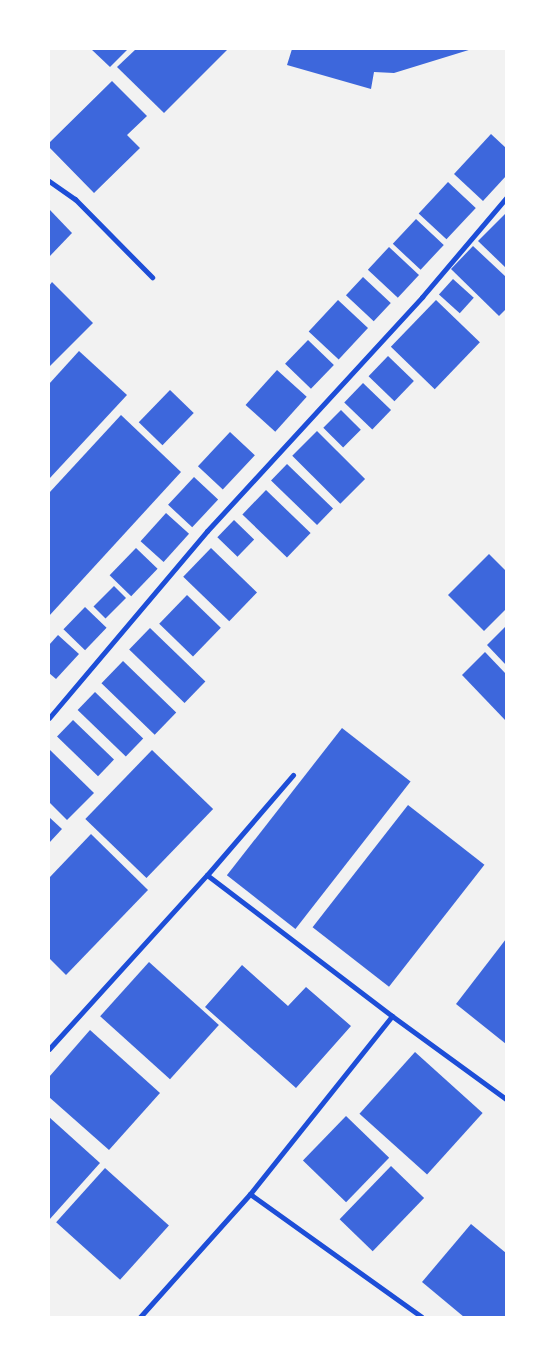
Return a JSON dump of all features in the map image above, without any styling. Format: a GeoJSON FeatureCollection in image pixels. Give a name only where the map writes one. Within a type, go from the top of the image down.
{"type":"FeatureCollection","features":[{"type":"Feature","properties":{"kind":"street"},"geometry":{"type":"LineString","coordinates":[[49,181],[75,199],[152,276]]}},
{"type":"Feature","properties":{"kind":"street"},"geometry":{"type":"LineString","coordinates":[[49,718],[207,531],[422,297],[506,198]]}},
{"type":"Feature","properties":{"kind":"street"},"geometry":{"type":"LineString","coordinates":[[49,1049],[207,875],[293,775]]}},
{"type":"Feature","properties":{"kind":"street"},"geometry":{"type":"LineString","coordinates":[[207,875],[392,1016],[506,1099]]}},
{"type":"Feature","properties":{"kind":"street"},"geometry":{"type":"LineString","coordinates":[[140,1317],[250,1194],[392,1016]]}},
{"type":"Feature","properties":{"kind":"street"},"geometry":{"type":"LineString","coordinates":[[250,1194],[422,1317]]}},
{"type":"Feature","properties":{"kind":"building"},"geometry":{"type":"Polygon","coordinates":[[[91,49],[128,49],[110,67],[91,49]]]}},
{"type":"Feature","properties":{"kind":"building"},"geometry":{"type":"Polygon","coordinates":[[[136,49],[227,50],[164,113],[117,67],[136,49]]]}},
{"type":"Feature","properties":{"kind":"building"},"geometry":{"type":"Polygon","coordinates":[[[292,49],[472,49],[394,73],[374,72],[371,89],[287,65],[292,49]]]}},
{"type":"Feature","properties":{"kind":"building"},"geometry":{"type":"Polygon","coordinates":[[[112,81],[147,116],[127,135],[140,148],[94,193],[49,147],[49,143],[112,81]]]}},
{"type":"Feature","properties":{"kind":"building"},"geometry":{"type":"Polygon","coordinates":[[[491,134],[506,148],[506,176],[483,201],[454,174],[491,134]]]}},
{"type":"Feature","properties":{"kind":"building"},"geometry":{"type":"Polygon","coordinates":[[[448,182],[476,208],[446,239],[419,213],[448,182]]]}},
{"type":"Feature","properties":{"kind":"building"},"geometry":{"type":"Polygon","coordinates":[[[49,209],[72,233],[49,257],[49,209]]]}},
{"type":"Feature","properties":{"kind":"building"},"geometry":{"type":"Polygon","coordinates":[[[506,213],[506,268],[478,241],[506,213]]]}},
{"type":"Feature","properties":{"kind":"building"},"geometry":{"type":"Polygon","coordinates":[[[416,219],[444,245],[421,270],[393,244],[416,219]]]}},
{"type":"Feature","properties":{"kind":"building"},"geometry":{"type":"Polygon","coordinates":[[[473,246],[506,277],[506,309],[499,316],[451,269],[473,246]]]}},
{"type":"Feature","properties":{"kind":"building"},"geometry":{"type":"Polygon","coordinates":[[[389,247],[419,275],[398,298],[368,270],[389,247]]]}},
{"type":"Feature","properties":{"kind":"building"},"geometry":{"type":"Polygon","coordinates":[[[363,277],[391,303],[374,321],[346,295],[363,277]]]}},
{"type":"Feature","properties":{"kind":"building"},"geometry":{"type":"Polygon","coordinates":[[[453,279],[474,298],[460,313],[439,295],[453,279]]]}},
{"type":"Feature","properties":{"kind":"building"},"geometry":{"type":"Polygon","coordinates":[[[52,282],[93,323],[49,367],[49,286],[52,282]]]}},
{"type":"Feature","properties":{"kind":"building"},"geometry":{"type":"Polygon","coordinates":[[[338,300],[368,328],[339,359],[309,331],[338,300]]]}},
{"type":"Feature","properties":{"kind":"building"},"geometry":{"type":"Polygon","coordinates":[[[436,300],[480,342],[435,389],[391,347],[436,300]]]}},
{"type":"Feature","properties":{"kind":"building"},"geometry":{"type":"Polygon","coordinates":[[[308,340],[334,365],[311,389],[285,364],[308,340]]]}},
{"type":"Feature","properties":{"kind":"building"},"geometry":{"type":"Polygon","coordinates":[[[79,351],[127,395],[49,479],[49,384],[79,351]]]}},
{"type":"Feature","properties":{"kind":"building"},"geometry":{"type":"Polygon","coordinates":[[[388,356],[414,381],[394,401],[369,376],[388,356]]]}},
{"type":"Feature","properties":{"kind":"building"},"geometry":{"type":"Polygon","coordinates":[[[277,370],[307,397],[275,432],[246,405],[277,370]]]}},
{"type":"Feature","properties":{"kind":"building"},"geometry":{"type":"Polygon","coordinates":[[[363,383],[391,410],[372,430],[344,402],[363,383]]]}},
{"type":"Feature","properties":{"kind":"building"},"geometry":{"type":"Polygon","coordinates":[[[170,390],[194,413],[162,445],[139,422],[170,390]]]}},
{"type":"Feature","properties":{"kind":"building"},"geometry":{"type":"Polygon","coordinates":[[[341,410],[361,430],[343,447],[323,428],[341,410]]]}},
{"type":"Feature","properties":{"kind":"building"},"geometry":{"type":"Polygon","coordinates":[[[121,415],[181,472],[49,616],[49,493],[121,415]]]}},
{"type":"Feature","properties":{"kind":"building"},"geometry":{"type":"Polygon","coordinates":[[[317,431],[365,479],[340,504],[292,456],[317,431]]]}},
{"type":"Feature","properties":{"kind":"building"},"geometry":{"type":"Polygon","coordinates":[[[230,432],[255,455],[223,490],[198,466],[230,432]]]}},
{"type":"Feature","properties":{"kind":"building"},"geometry":{"type":"Polygon","coordinates":[[[287,464],[333,508],[317,525],[271,481],[287,464]]]}},
{"type":"Feature","properties":{"kind":"building"},"geometry":{"type":"Polygon","coordinates":[[[194,477],[218,500],[192,527],[168,505],[194,477]]]}},
{"type":"Feature","properties":{"kind":"building"},"geometry":{"type":"Polygon","coordinates":[[[266,490],[311,533],[287,558],[242,514],[266,490]]]}},
{"type":"Feature","properties":{"kind":"building"},"geometry":{"type":"Polygon","coordinates":[[[166,513],[189,534],[164,562],[141,541],[166,513]]]}},
{"type":"Feature","properties":{"kind":"building"},"geometry":{"type":"Polygon","coordinates":[[[234,520],[254,539],[237,557],[217,537],[234,520]]]}},
{"type":"Feature","properties":{"kind":"building"},"geometry":{"type":"Polygon","coordinates":[[[136,548],[158,569],[131,596],[110,575],[136,548]]]}},
{"type":"Feature","properties":{"kind":"building"},"geometry":{"type":"Polygon","coordinates":[[[211,548],[257,592],[229,621],[183,577],[211,548]]]}},
{"type":"Feature","properties":{"kind":"building"},"geometry":{"type":"Polygon","coordinates":[[[489,554],[506,571],[506,609],[484,631],[448,595],[489,554]]]}},
{"type":"Feature","properties":{"kind":"building"},"geometry":{"type":"Polygon","coordinates":[[[114,586],[126,598],[106,619],[93,607],[114,586]]]}},
{"type":"Feature","properties":{"kind":"building"},"geometry":{"type":"Polygon","coordinates":[[[187,595],[221,628],[193,656],[159,624],[187,595]]]}},
{"type":"Feature","properties":{"kind":"building"},"geometry":{"type":"Polygon","coordinates":[[[85,607],[107,628],[85,650],[63,629],[85,607]]]}},
{"type":"Feature","properties":{"kind":"building"},"geometry":{"type":"Polygon","coordinates":[[[506,626],[506,665],[487,645],[506,626]]]}},
{"type":"Feature","properties":{"kind":"building"},"geometry":{"type":"Polygon","coordinates":[[[150,628],[205,681],[185,703],[129,650],[150,628]]]}},
{"type":"Feature","properties":{"kind":"building"},"geometry":{"type":"Polygon","coordinates":[[[58,635],[79,654],[56,679],[49,673],[49,645],[58,635]]]}},
{"type":"Feature","properties":{"kind":"building"},"geometry":{"type":"Polygon","coordinates":[[[485,652],[506,674],[506,721],[462,675],[485,652]]]}},
{"type":"Feature","properties":{"kind":"building"},"geometry":{"type":"Polygon","coordinates":[[[123,661],[176,712],[155,735],[101,683],[123,661]]]}},
{"type":"Feature","properties":{"kind":"building"},"geometry":{"type":"Polygon","coordinates":[[[95,692],[143,739],[126,757],[78,710],[95,692]]]}},
{"type":"Feature","properties":{"kind":"building"},"geometry":{"type":"Polygon","coordinates":[[[73,720],[114,760],[98,776],[57,737],[73,720]]]}},
{"type":"Feature","properties":{"kind":"building"},"geometry":{"type":"Polygon","coordinates":[[[342,728],[411,782],[295,929],[227,875],[342,728]]]}},
{"type":"Feature","properties":{"kind":"building"},"geometry":{"type":"Polygon","coordinates":[[[49,749],[94,793],[67,820],[49,802],[49,749]]]}},
{"type":"Feature","properties":{"kind":"building"},"geometry":{"type":"Polygon","coordinates":[[[152,750],[213,809],[146,878],[85,819],[152,750]]]}},
{"type":"Feature","properties":{"kind":"building"},"geometry":{"type":"Polygon","coordinates":[[[408,805],[484,865],[389,987],[313,927],[408,805]]]}},
{"type":"Feature","properties":{"kind":"building"},"geometry":{"type":"Polygon","coordinates":[[[49,817],[62,829],[49,843],[49,817]]]}},
{"type":"Feature","properties":{"kind":"building"},"geometry":{"type":"Polygon","coordinates":[[[91,834],[148,890],[66,975],[49,958],[49,878],[91,834]]]}},
{"type":"Feature","properties":{"kind":"building"},"geometry":{"type":"Polygon","coordinates":[[[506,939],[506,1044],[456,1004],[506,939]]]}},
{"type":"Feature","properties":{"kind":"building"},"geometry":{"type":"Polygon","coordinates":[[[149,962],[219,1025],[170,1079],[100,1016],[149,962]]]}},
{"type":"Feature","properties":{"kind":"building"},"geometry":{"type":"Polygon","coordinates":[[[242,965],[288,1006],[306,987],[351,1026],[296,1088],[205,1007],[242,965]]]}},
{"type":"Feature","properties":{"kind":"building"},"geometry":{"type":"Polygon","coordinates":[[[90,1030],[160,1093],[109,1150],[49,1097],[49,1077],[90,1030]]]}},
{"type":"Feature","properties":{"kind":"building"},"geometry":{"type":"Polygon","coordinates":[[[415,1052],[483,1113],[427,1175],[359,1114],[415,1052]]]}},
{"type":"Feature","properties":{"kind":"building"},"geometry":{"type":"Polygon","coordinates":[[[346,1116],[389,1158],[346,1202],[303,1161],[346,1116]]]}},
{"type":"Feature","properties":{"kind":"building"},"geometry":{"type":"Polygon","coordinates":[[[49,1117],[100,1163],[49,1220],[49,1117]]]}},
{"type":"Feature","properties":{"kind":"building"},"geometry":{"type":"Polygon","coordinates":[[[391,1166],[424,1198],[373,1251],[340,1219],[391,1166]]]}},
{"type":"Feature","properties":{"kind":"building"},"geometry":{"type":"Polygon","coordinates":[[[105,1168],[169,1226],[120,1280],[56,1222],[105,1168]]]}},
{"type":"Feature","properties":{"kind":"building"},"geometry":{"type":"Polygon","coordinates":[[[471,1224],[506,1253],[506,1317],[464,1317],[422,1282],[471,1224]]]}}]}
